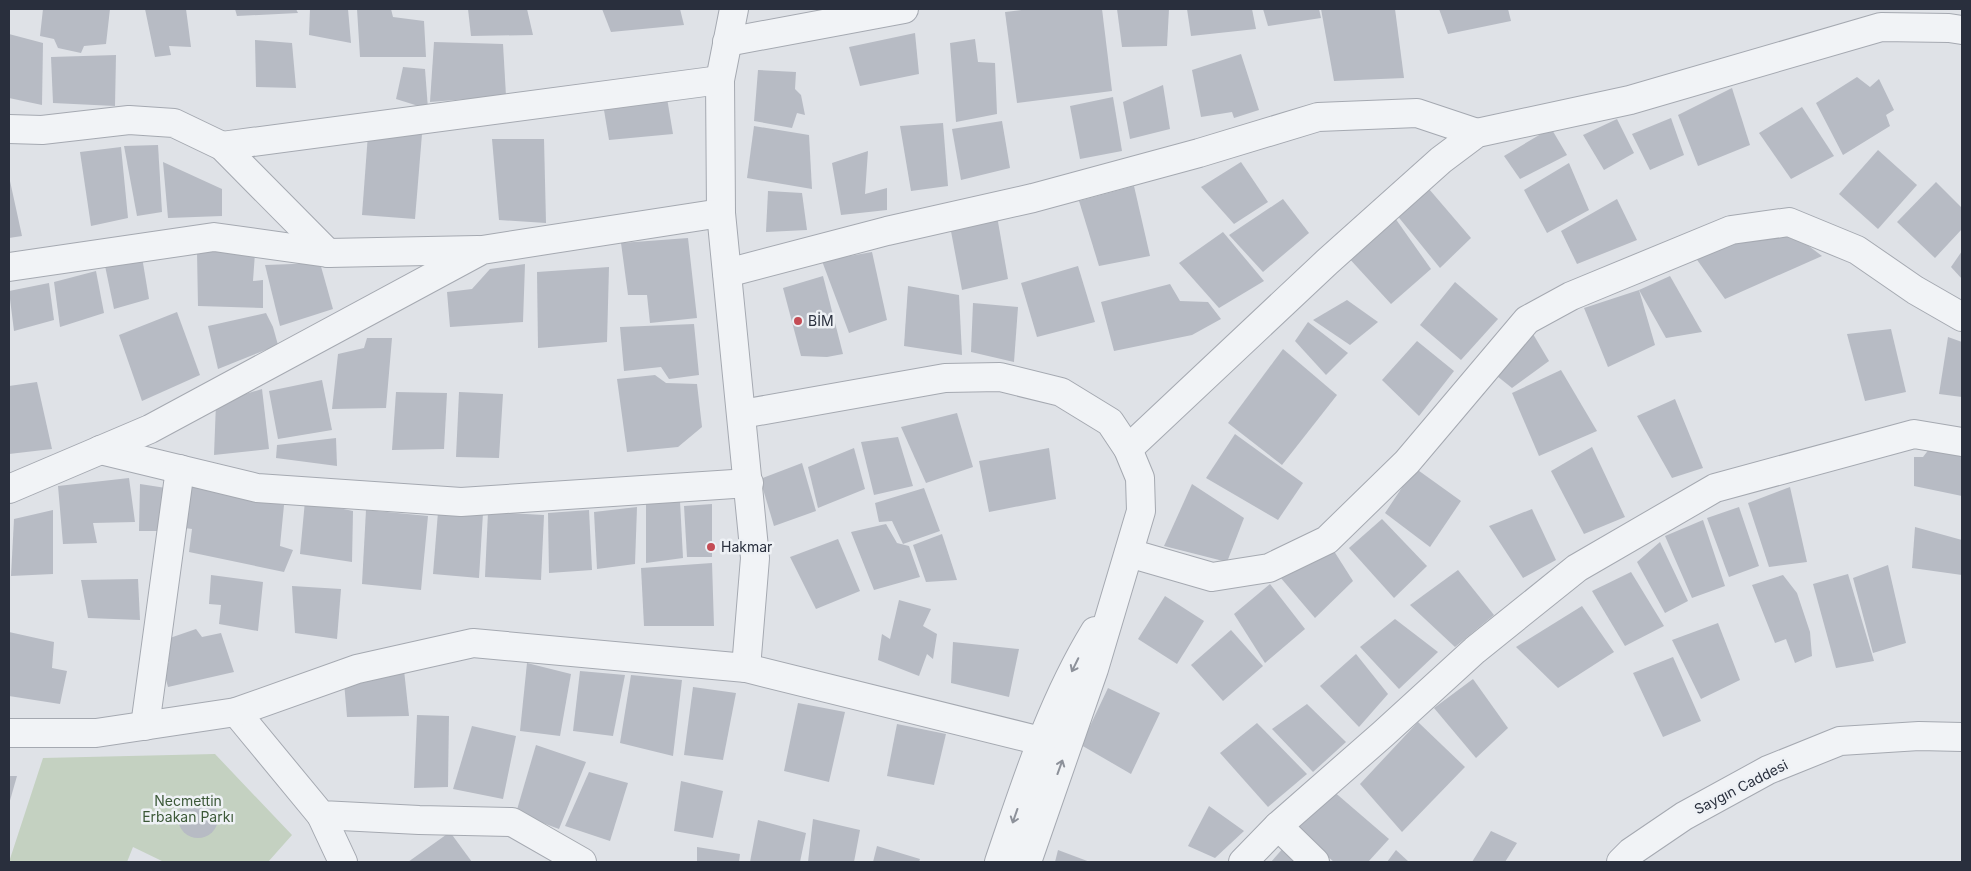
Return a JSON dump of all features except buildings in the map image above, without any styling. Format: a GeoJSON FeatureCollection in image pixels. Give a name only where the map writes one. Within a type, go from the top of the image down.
{"type":"FeatureCollection","features":[{"type":"Feature","properties":{"kind":"street"},"geometry":{"type":"LineString","coordinates":[[734,9],[720,80],[721,213],[756,558],[746,668]]}},
{"type":"Feature","properties":{"kind":"street"},"geometry":{"type":"LineString","coordinates":[[727,42],[904,9]]}},
{"type":"Feature","properties":{"kind":"street"},"geometry":{"type":"LineString","coordinates":[[1128,449],[1327,262],[1441,160],[1477,133],[1630,100],[1882,27],[1949,28],[1962,30]]}},
{"type":"Feature","properties":{"kind":"street"},"geometry":{"type":"LineString","coordinates":[[222,146],[720,80]]}},
{"type":"Feature","properties":{"kind":"street"},"geometry":{"type":"LineString","coordinates":[[727,273],[888,231],[1033,198],[1199,153],[1318,117],[1417,113],[1477,133]]}},
{"type":"Feature","properties":{"kind":"street"},"geometry":{"type":"LineString","coordinates":[[9,129],[42,130],[129,120],[174,123],[222,146],[328,253]]}},
{"type":"Feature","properties":{"kind":"street"},"geometry":{"type":"LineString","coordinates":[[9,267],[214,237],[328,253],[482,250],[721,213]]}},
{"type":"Feature","properties":{"kind":"street"},"geometry":{"type":"LineString","coordinates":[[1129,552],[1212,577],[1269,568],[1327,540],[1407,462],[1527,320],[1571,296],[1731,230],[1789,222],[1856,250],[1915,290],[1962,317]]}},
{"type":"Feature","properties":{"kind":"street"},"geometry":{"type":"LineString","coordinates":[[9,489],[150,429],[482,250]]}},
{"type":"Feature","properties":{"kind":"street"},"geometry":{"type":"LineString","coordinates":[[742,414],[945,378],[1000,377],[1061,392],[1110,422],[1128,449],[1140,478],[1142,511],[1118,594],[1073,731],[1026,862]]}},
{"type":"Feature","properties":{"kind":"street"},"geometry":{"type":"LineString","coordinates":[[1243,862],[1278,826],[1475,650],[1577,568],[1715,488],[1914,434],[1962,442]]}},
{"type":"Feature","properties":{"kind":"street"},"geometry":{"type":"LineString","coordinates":[[100,450],[256,488],[461,502],[749,483]]}},
{"type":"Feature","properties":{"kind":"street"},"geometry":{"type":"LineString","coordinates":[[145,726],[180,469]]}},
{"type":"Feature","properties":{"kind":"street"},"geometry":{"type":"LineString","coordinates":[[999,862],[1041,741],[1076,662],[1118,594]]}},
{"type":"Feature","properties":{"kind":"street"},"geometry":{"type":"LineString","coordinates":[[9,733],[96,733],[236,712],[357,669],[473,643],[746,668],[1041,741]]}},
{"type":"Feature","properties":{"kind":"street"},"geometry":{"type":"LineString","coordinates":[[236,712],[321,815],[342,862]]}},
{"type":"Feature","properties":{"kind":"street","name":"Saygın Caddesi"},"geometry":{"type":"LineString","coordinates":[[1621,862],[1631,852],[1684,816],[1768,770],[1840,741],[1919,736],[1962,737]]}},
{"type":"Feature","properties":{"kind":"street"},"geometry":{"type":"LineString","coordinates":[[321,815],[512,822],[582,862]]}},
{"type":"Feature","properties":{"kind":"street"},"geometry":{"type":"LineString","coordinates":[[1278,826],[1316,862]]}},
{"type":"Feature","properties":{"kind":"green space","name":"Necmettin Erbakan Parkı"},"geometry":{"type":"Polygon","coordinates":[[[215,754],[292,835],[268,862],[164,862],[133,847],[127,862],[9,862],[43,758],[215,754]]]}},
{"type":"Feature","properties":{"kind":"place","name":"BİM"},"geometry":{"type":"Point","coordinates":[798,321]}},
{"type":"Feature","properties":{"kind":"place","name":"Hakmar"},"geometry":{"type":"Point","coordinates":[711,547]}}]}
